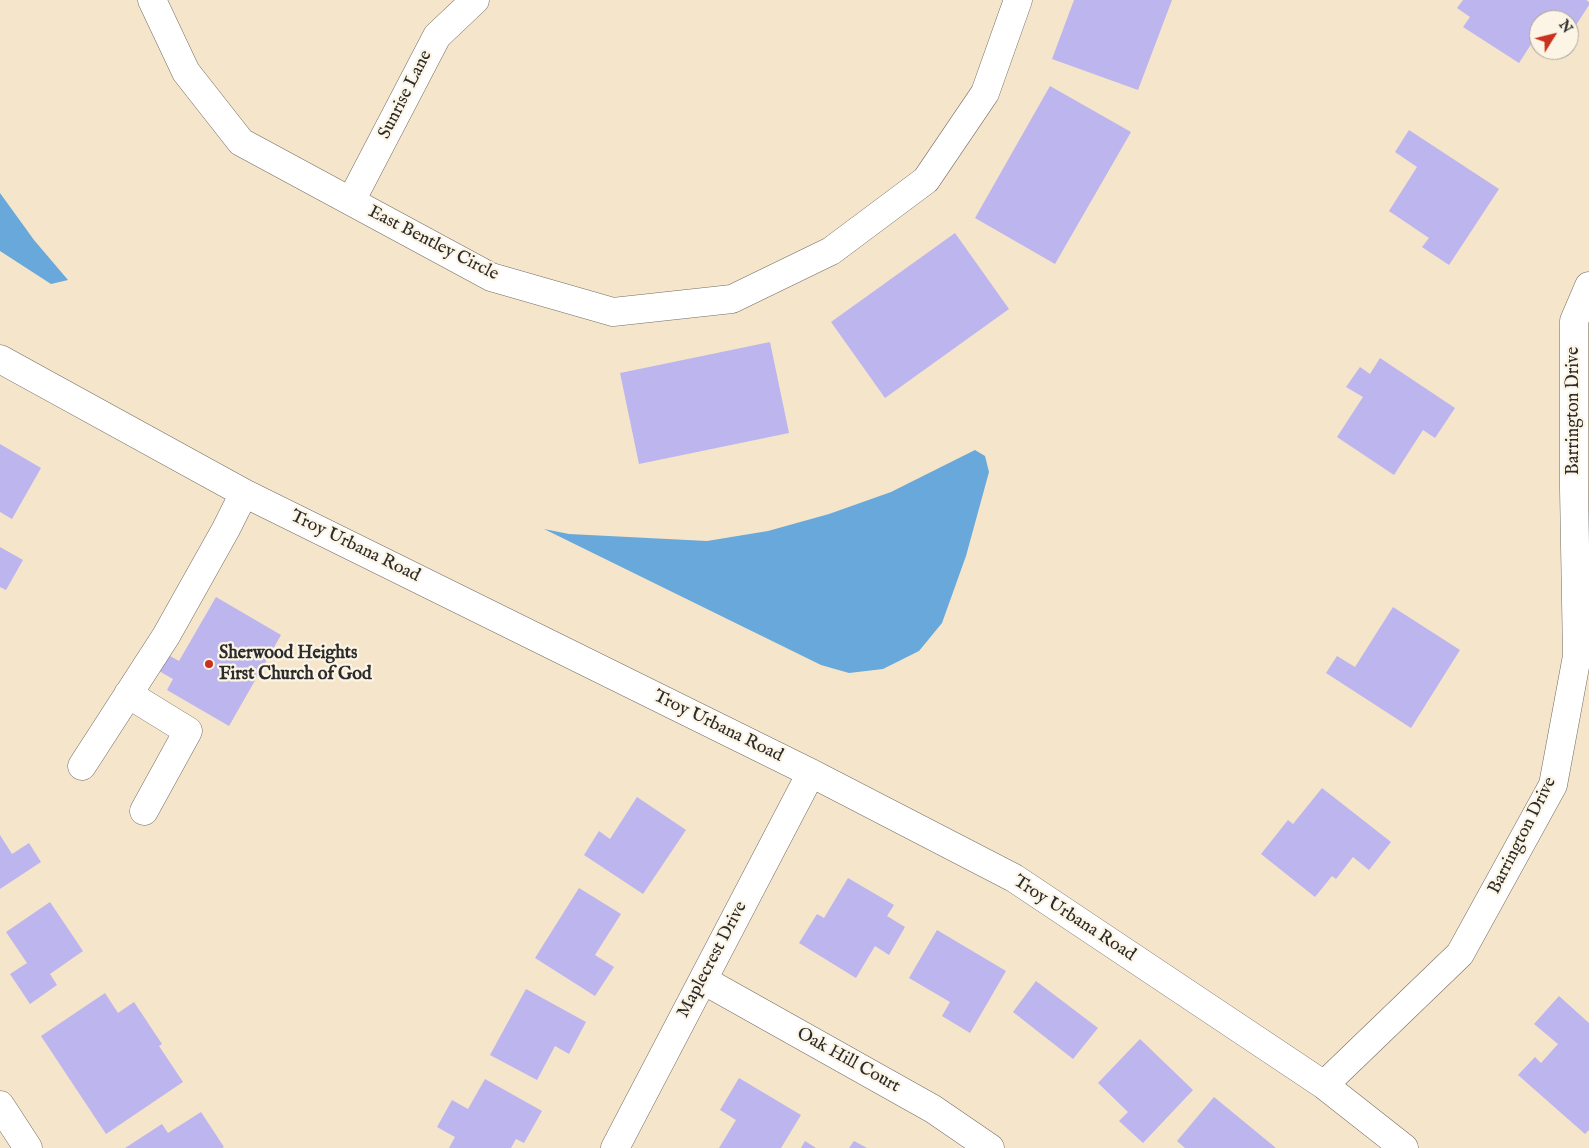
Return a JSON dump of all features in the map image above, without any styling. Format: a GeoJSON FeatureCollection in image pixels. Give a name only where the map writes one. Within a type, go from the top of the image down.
{"type":"FeatureCollection","features":[{"type":"Feature","properties":{"kind":"street","name":"East Bentley Circle"},"geometry":{"type":"LineString","coordinates":[[152,0],[186,72],[241,142],[491,277],[613,312],[732,299],[831,251],[926,180],[985,93],[1018,0]]}},
{"type":"Feature","properties":{"kind":"street","name":"Sunrise Lane"},"geometry":{"type":"LineString","coordinates":[[351,201],[437,36],[475,0]]}},
{"type":"Feature","properties":{"kind":"street","name":"Barrington Drive"},"geometry":{"type":"LineString","coordinates":[[1324,1085],[1460,954],[1553,785],[1578,656],[1574,489],[1574,321],[1589,286]]}},
{"type":"Feature","properties":{"kind":"street","name":"Troy Urbana Road"},"geometry":{"type":"LineString","coordinates":[[0,359],[244,493],[811,773],[1014,878],[1324,1085],[1404,1148]]}},
{"type":"Feature","properties":{"kind":"street"},"geometry":{"type":"LineString","coordinates":[[82,766],[166,636],[244,493]]}},
{"type":"Feature","properties":{"kind":"street"},"geometry":{"type":"LineString","coordinates":[[128,694],[188,731],[144,811]]}},
{"type":"Feature","properties":{"kind":"street","name":"Maplecrest Drive"},"geometry":{"type":"LineString","coordinates":[[615,1148],[811,773]]}},
{"type":"Feature","properties":{"kind":"street","name":"Oak Hill Court"},"geometry":{"type":"LineString","coordinates":[[703,980],[933,1109],[990,1148]]}},
{"type":"Feature","properties":{"kind":"street"},"geometry":{"type":"LineString","coordinates":[[0,1105],[28,1148]]}},
{"type":"Feature","properties":{"kind":"water"},"geometry":{"type":"Polygon","coordinates":[[[0,193],[34,240],[68,280],[51,284],[0,251],[0,193]]]}},
{"type":"Feature","properties":{"kind":"water"},"geometry":{"type":"Polygon","coordinates":[[[975,450],[985,456],[989,472],[966,556],[942,623],[919,651],[883,669],[849,673],[821,665],[544,529],[569,534],[707,541],[768,531],[829,514],[891,492],[975,450]]]}},
{"type":"Feature","properties":{"kind":"building"},"geometry":{"type":"Polygon","coordinates":[[[1074,0],[1172,0],[1138,90],[1052,59],[1074,0]]]}},
{"type":"Feature","properties":{"kind":"building"},"geometry":{"type":"Polygon","coordinates":[[[1463,0],[1586,0],[1589,2],[1579,20],[1579,10],[1529,10],[1529,48],[1519,63],[1463,27],[1470,17],[1457,8],[1463,0]]]}},
{"type":"Feature","properties":{"kind":"building"},"geometry":{"type":"Polygon","coordinates":[[[1050,86],[1131,132],[1055,264],[975,218],[1050,86]]]}},
{"type":"Feature","properties":{"kind":"building"},"geometry":{"type":"Polygon","coordinates":[[[1409,130],[1499,189],[1449,265],[1422,247],[1429,238],[1389,211],[1417,167],[1395,152],[1409,130]]]}},
{"type":"Feature","properties":{"kind":"building"},"geometry":{"type":"Polygon","coordinates":[[[955,233],[1009,309],[885,398],[831,322],[955,233]]]}},
{"type":"Feature","properties":{"kind":"building"},"geometry":{"type":"Polygon","coordinates":[[[770,342],[789,433],[639,464],[620,373],[770,342]]]}},
{"type":"Feature","properties":{"kind":"building"},"geometry":{"type":"Polygon","coordinates":[[[1380,358],[1455,408],[1435,438],[1423,430],[1394,475],[1337,437],[1363,397],[1346,387],[1360,367],[1370,374],[1380,358]]]}},
{"type":"Feature","properties":{"kind":"building"},"geometry":{"type":"Polygon","coordinates":[[[0,444],[41,468],[12,519],[0,512],[0,444]]]}},
{"type":"Feature","properties":{"kind":"building"},"geometry":{"type":"Polygon","coordinates":[[[0,547],[23,560],[6,590],[0,587],[0,547]]]}},
{"type":"Feature","properties":{"kind":"building","name":"Sherwood Heights First Church of God"},"geometry":{"type":"Polygon","coordinates":[[[216,597],[281,635],[229,726],[167,690],[173,679],[152,667],[161,651],[179,661],[216,597]]]}},
{"type":"Feature","properties":{"kind":"building"},"geometry":{"type":"Polygon","coordinates":[[[1393,607],[1460,650],[1411,728],[1326,673],[1337,656],[1355,667],[1393,607]]]}},
{"type":"Feature","properties":{"kind":"building"},"geometry":{"type":"Polygon","coordinates":[[[1322,788],[1391,842],[1369,870],[1353,857],[1336,879],[1332,876],[1315,897],[1261,854],[1288,820],[1293,824],[1322,788]]]}},
{"type":"Feature","properties":{"kind":"building"},"geometry":{"type":"Polygon","coordinates":[[[637,797],[686,830],[643,894],[584,855],[599,831],[610,839],[637,797]]]}},
{"type":"Feature","properties":{"kind":"building"},"geometry":{"type":"Polygon","coordinates":[[[0,835],[12,854],[29,843],[41,862],[0,889],[0,835]]]}},
{"type":"Feature","properties":{"kind":"building"},"geometry":{"type":"Polygon","coordinates":[[[848,878],[894,905],[887,916],[905,927],[889,955],[875,946],[856,978],[799,943],[817,914],[824,918],[848,878]]]}},
{"type":"Feature","properties":{"kind":"building"},"geometry":{"type":"Polygon","coordinates":[[[579,888],[621,914],[595,955],[614,967],[595,996],[535,958],[579,888]]]}},
{"type":"Feature","properties":{"kind":"building"},"geometry":{"type":"Polygon","coordinates":[[[50,902],[83,951],[50,974],[57,985],[30,1004],[10,974],[27,963],[6,932],[50,902]]]}},
{"type":"Feature","properties":{"kind":"building"},"geometry":{"type":"Polygon","coordinates":[[[937,930],[1006,971],[970,1033],[942,1016],[950,1002],[909,978],[937,930]]]}},
{"type":"Feature","properties":{"kind":"building"},"geometry":{"type":"Polygon","coordinates":[[[1036,981],[1098,1028],[1073,1059],[1013,1012],[1036,981]]]}},
{"type":"Feature","properties":{"kind":"building"},"geometry":{"type":"Polygon","coordinates":[[[526,989],[586,1022],[569,1054],[555,1046],[537,1080],[490,1055],[526,989]]]}},
{"type":"Feature","properties":{"kind":"building"},"geometry":{"type":"Polygon","coordinates":[[[105,993],[118,1013],[134,1002],[162,1044],[159,1046],[183,1082],[106,1134],[41,1036],[105,993]]]}},
{"type":"Feature","properties":{"kind":"building"},"geometry":{"type":"Polygon","coordinates":[[[1559,996],[1589,1023],[1589,1130],[1585,1134],[1518,1075],[1535,1057],[1541,1063],[1558,1044],[1534,1024],[1559,996]]]}},
{"type":"Feature","properties":{"kind":"building"},"geometry":{"type":"Polygon","coordinates":[[[1140,1039],[1193,1090],[1143,1143],[1119,1121],[1128,1112],[1098,1083],[1140,1039]]]}},
{"type":"Feature","properties":{"kind":"building"},"geometry":{"type":"Polygon","coordinates":[[[739,1078],[801,1115],[781,1148],[719,1148],[736,1120],[720,1110],[739,1078]]]}},
{"type":"Feature","properties":{"kind":"building"},"geometry":{"type":"Polygon","coordinates":[[[485,1079],[542,1111],[524,1143],[516,1139],[511,1148],[449,1148],[455,1137],[437,1127],[452,1100],[468,1109],[485,1079]]]}},
{"type":"Feature","properties":{"kind":"building"},"geometry":{"type":"Polygon","coordinates":[[[1214,1097],[1276,1148],[1185,1148],[1177,1141],[1214,1097]]]}},
{"type":"Feature","properties":{"kind":"building"},"geometry":{"type":"Polygon","coordinates":[[[201,1112],[224,1147],[125,1148],[162,1124],[168,1133],[201,1112]]]}},
{"type":"Feature","properties":{"kind":"building"},"geometry":{"type":"Polygon","coordinates":[[[805,1141],[816,1148],[801,1148],[805,1141]]]}},
{"type":"Feature","properties":{"kind":"building"},"geometry":{"type":"Polygon","coordinates":[[[854,1141],[867,1148],[849,1148],[854,1141]]]}},
{"type":"Feature","properties":{"kind":"place","name":"Sherwood Heights First Church of God"},"geometry":{"type":"Point","coordinates":[209,664]}}]}
